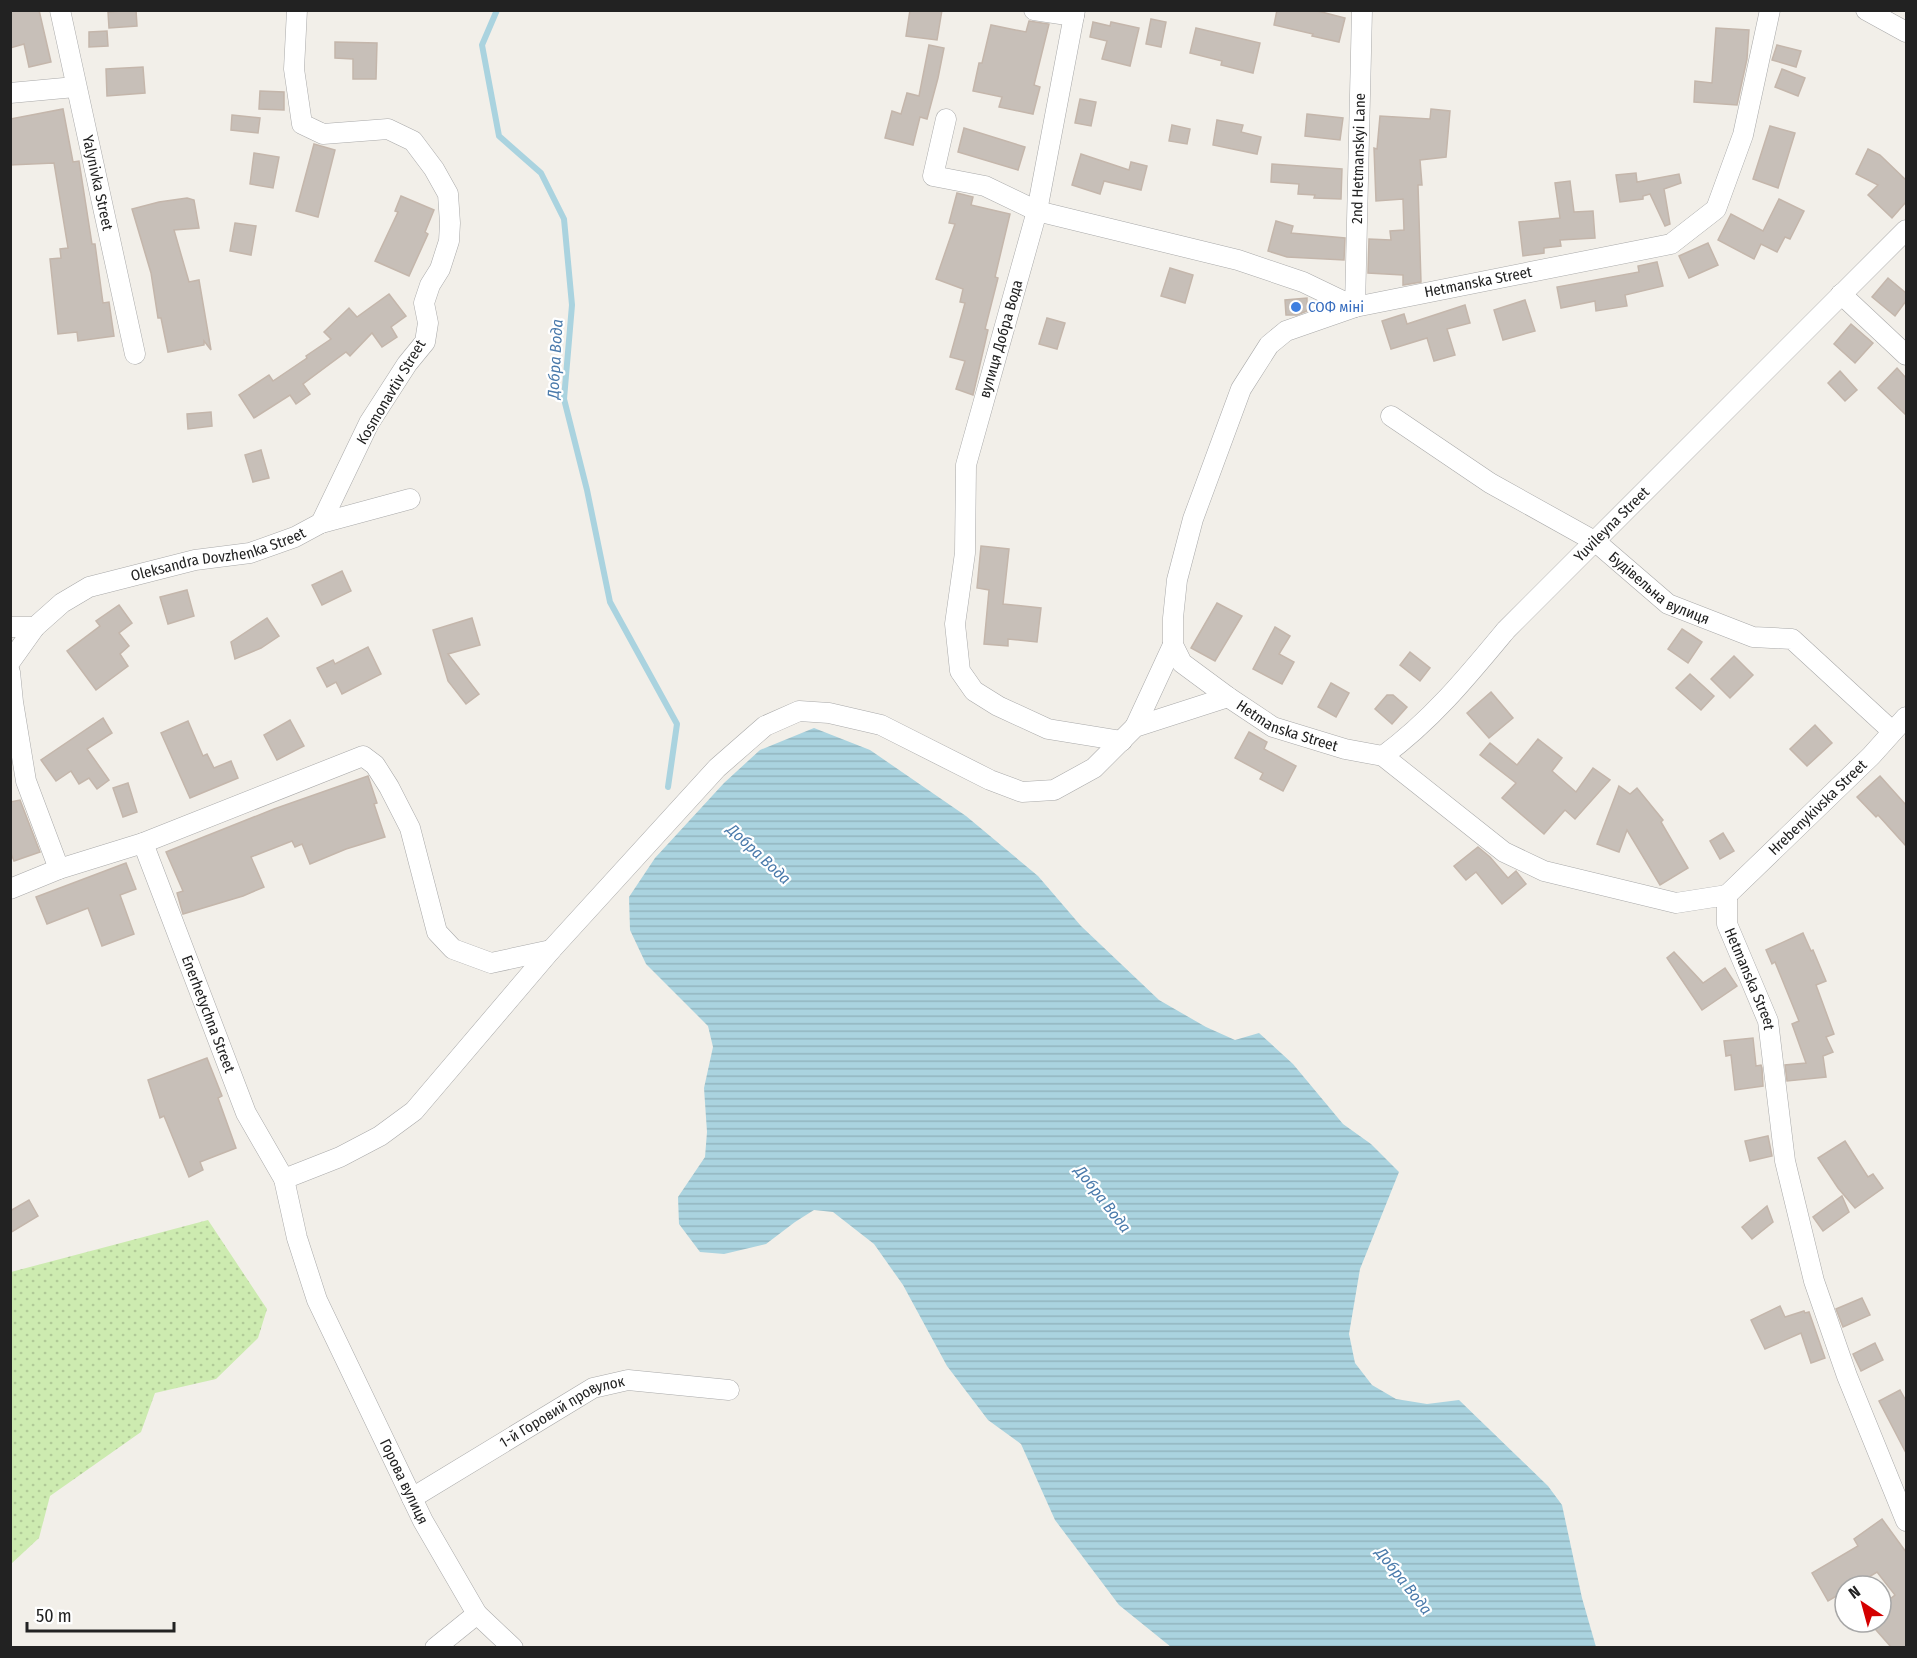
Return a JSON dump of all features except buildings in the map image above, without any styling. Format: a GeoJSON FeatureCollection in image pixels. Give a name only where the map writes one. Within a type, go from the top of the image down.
{"type":"FeatureCollection","features":[{"type":"Feature","properties":{"kind":"street","name":"Yalynivka Street"},"geometry":{"type":"LineString","coordinates":[[60,10],[135,354]]}},
{"type":"Feature","properties":{"kind":"street","name":"Kosmonavtiv Street"},"geometry":{"type":"LineString","coordinates":[[297,10],[294,69],[302,124],[323,134],[388,129],[413,141],[434,169],[448,195],[450,223],[449,241],[440,269],[429,285],[424,303],[428,323],[425,342],[407,364],[369,423],[321,523]]}},
{"type":"Feature","properties":{"kind":"street"},"geometry":{"type":"LineString","coordinates":[[1034,10],[1074,13]]}},
{"type":"Feature","properties":{"kind":"street","name":"2nd Hetmanskyi Lane"},"geometry":{"type":"LineString","coordinates":[[1355,307],[1362,10]]}},
{"type":"Feature","properties":{"kind":"street","name":"Hetmanska Street"},"geometry":{"type":"LineString","coordinates":[[1770,10],[1743,135],[1716,209],[1671,244],[1355,307],[1286,331],[1269,345],[1241,389],[1192,519],[1177,580],[1173,645],[1182,663],[1273,727],[1345,749],[1383,756],[1504,852],[1544,871],[1676,903],[1727,895],[1727,924],[1768,1021],[1785,1161],[1814,1281],[1847,1376],[1906,1521]]}},
{"type":"Feature","properties":{"kind":"street"},"geometry":{"type":"LineString","coordinates":[[1866,10],[1906,32]]}},
{"type":"Feature","properties":{"kind":"street","name":"вулиця Добра Вода"},"geometry":{"type":"LineString","coordinates":[[1074,13],[1037,211],[966,465],[965,553],[955,624],[960,671],[974,691],[998,706],[1048,729],[1128,734]]}},
{"type":"Feature","properties":{"kind":"street"},"geometry":{"type":"LineString","coordinates":[[10,93],[75,87]]}},
{"type":"Feature","properties":{"kind":"street"},"geometry":{"type":"LineString","coordinates":[[946,119],[933,176],[985,186],[1037,211],[1238,260],[1303,282],[1355,307]]}},
{"type":"Feature","properties":{"kind":"street","name":"Yuvileyna Street"},"geometry":{"type":"LineString","coordinates":[[1383,756],[1408,738],[1450,698],[1506,630],[1906,230]]}},
{"type":"Feature","properties":{"kind":"street"},"geometry":{"type":"LineString","coordinates":[[1841,294],[1906,355]]}},
{"type":"Feature","properties":{"kind":"street","name":"Будівельна вулиця"},"geometry":{"type":"LineString","coordinates":[[1391,416],[1490,483],[1596,542],[1668,604],[1753,637],[1792,639],[1892,731]]}},
{"type":"Feature","properties":{"kind":"street","name":"Oleksandra Dovzhenka Street"},"geometry":{"type":"LineString","coordinates":[[10,662],[35,627],[62,603],[89,587],[195,560],[250,553],[295,537],[321,523],[410,499]]}},
{"type":"Feature","properties":{"kind":"street"},"geometry":{"type":"LineString","coordinates":[[10,627],[35,627]]}},
{"type":"Feature","properties":{"kind":"street"},"geometry":{"type":"LineString","coordinates":[[284,1179],[340,1157],[380,1136],[414,1111],[551,950],[717,768],[765,726],[798,711],[829,713],[881,725],[990,780],[1022,792],[1054,790],[1094,768],[1128,734],[1173,645]]}},
{"type":"Feature","properties":{"kind":"street"},"geometry":{"type":"LineString","coordinates":[[10,672],[26,782],[59,869]]}},
{"type":"Feature","properties":{"kind":"street"},"geometry":{"type":"LineString","coordinates":[[1128,734],[1228,697]]}},
{"type":"Feature","properties":{"kind":"street","name":"Hrebenykivska Street"},"geometry":{"type":"LineString","coordinates":[[1727,895],[1872,756],[1906,717]]}},
{"type":"Feature","properties":{"kind":"street"},"geometry":{"type":"LineString","coordinates":[[10,888],[59,869],[142,843],[363,756],[375,765],[385,780],[410,828],[437,932],[453,949],[491,963],[551,950]]}},
{"type":"Feature","properties":{"kind":"street","name":"Enerhetychna Street"},"geometry":{"type":"LineString","coordinates":[[142,843],[246,1113],[284,1179],[297,1238],[317,1300]]}},
{"type":"Feature","properties":{"kind":"street","name":"Горова вулиця"},"geometry":{"type":"LineString","coordinates":[[317,1300],[423,1521],[477,1614],[513,1647]]}},
{"type":"Feature","properties":{"kind":"street","name":"1-й Горовий провулок"},"geometry":{"type":"LineString","coordinates":[[412,1498],[593,1389],[628,1380],[729,1390]]}},
{"type":"Feature","properties":{"kind":"street"},"geometry":{"type":"LineString","coordinates":[[435,1647],[477,1614]]}},
{"type":"Feature","properties":{"kind":"green space"},"geometry":{"type":"Polygon","coordinates":[[[208,1220],[267,1309],[258,1338],[216,1379],[155,1393],[141,1432],[50,1496],[39,1538],[11,1564],[11,1272],[208,1220]]]}},
{"type":"Feature","properties":{"kind":"water"},"geometry":{"type":"Polygon","coordinates":[[[814,728],[870,750],[966,816],[1038,876],[1081,926],[1159,1000],[1206,1027],[1235,1040],[1259,1033],[1293,1064],[1343,1124],[1371,1144],[1399,1172],[1360,1269],[1349,1334],[1355,1363],[1372,1385],[1396,1399],[1427,1404],[1459,1400],[1548,1486],[1562,1505],[1582,1598],[1596,1647],[1171,1647],[1119,1605],[1055,1520],[1021,1444],[988,1420],[947,1366],[903,1285],[874,1244],[833,1212],[814,1210],[766,1244],[724,1254],[700,1252],[679,1224],[678,1197],[705,1157],[707,1132],[704,1088],[713,1047],[708,1026],[646,964],[630,930],[629,897],[655,858],[724,783],[760,750],[814,728]]]}},
{"type":"Feature","properties":{"kind":"waterway","name":"Добра Вода"},"geometry":{"type":"LineString","coordinates":[[497,10],[482,45],[499,136],[541,173],[564,219],[572,305],[564,399],[587,490],[610,602],[677,724],[668,787]]}},
{"type":"Feature","properties":{"kind":"place","name":"СОФ міні"},"geometry":{"type":"Point","coordinates":[1296,307]}}]}
